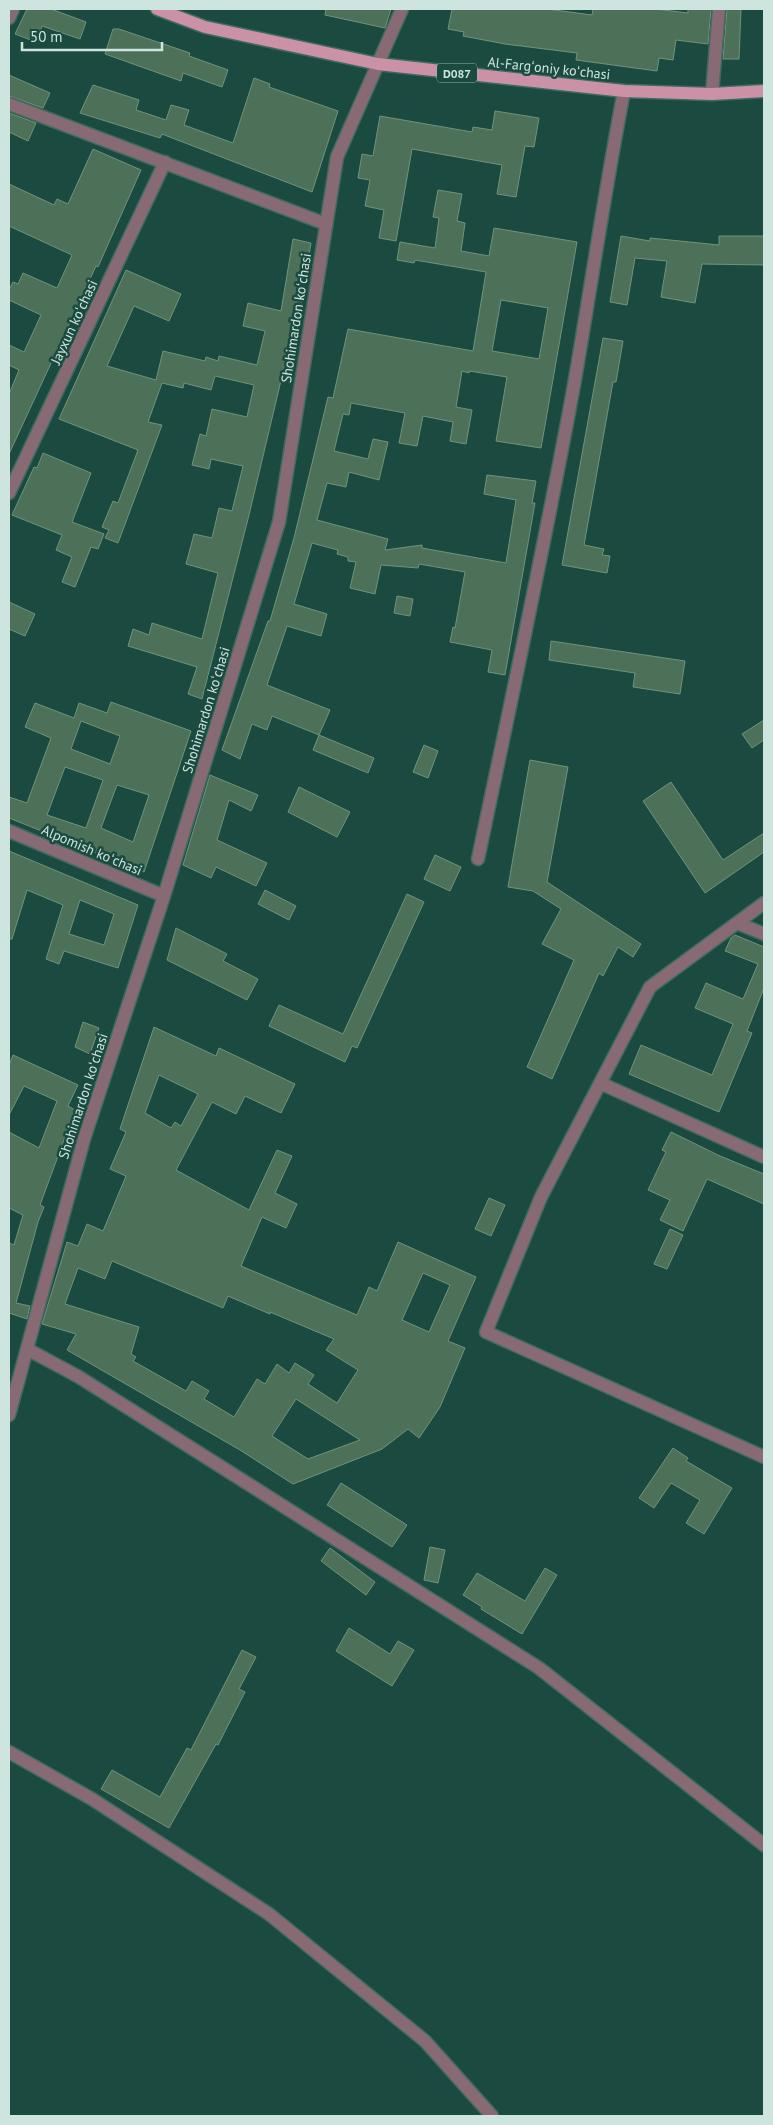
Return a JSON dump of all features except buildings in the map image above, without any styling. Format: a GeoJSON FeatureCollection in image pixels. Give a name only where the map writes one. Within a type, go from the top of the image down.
{"type":"FeatureCollection","features":[{"type":"Feature","properties":{"kind":"main road","name":"Al-Fargʻoniy koʻchasi"},"geometry":{"type":"LineString","coordinates":[[157,9],[205,27],[378,64],[624,91],[712,94],[764,91]]}},
{"type":"Feature","properties":{"kind":"street"},"geometry":{"type":"LineString","coordinates":[[9,18],[13,9]]}},
{"type":"Feature","properties":{"kind":"street","name":"Shohimardon koʻchasi"},"geometry":{"type":"LineString","coordinates":[[9,1416],[84,1139],[164,896],[279,522],[337,157],[402,9]]}},
{"type":"Feature","properties":{"kind":"street"},"geometry":{"type":"LineString","coordinates":[[712,94],[719,9]]}},
{"type":"Feature","properties":{"kind":"street"},"geometry":{"type":"LineString","coordinates":[[478,859],[533,596],[574,384],[606,182],[624,91]]}},
{"type":"Feature","properties":{"kind":"street"},"geometry":{"type":"LineString","coordinates":[[9,104],[326,224]]}},
{"type":"Feature","properties":{"kind":"street","name":"Jayxun koʻchasi"},"geometry":{"type":"LineString","coordinates":[[9,493],[165,162]]}},
{"type":"Feature","properties":{"kind":"street","name":"Alpomish koʻchasi"},"geometry":{"type":"LineString","coordinates":[[9,831],[164,896]]}},
{"type":"Feature","properties":{"kind":"street"},"geometry":{"type":"LineString","coordinates":[[764,903],[650,987],[541,1198],[486,1332],[764,1457]]}},
{"type":"Feature","properties":{"kind":"street"},"geometry":{"type":"LineString","coordinates":[[737,923],[764,934]]}},
{"type":"Feature","properties":{"kind":"street"},"geometry":{"type":"LineString","coordinates":[[600,1083],[764,1158]]}},
{"type":"Feature","properties":{"kind":"street"},"geometry":{"type":"LineString","coordinates":[[27,1349],[79,1376],[539,1668],[764,1845]]}},
{"type":"Feature","properties":{"kind":"street"},"geometry":{"type":"LineString","coordinates":[[9,1752],[92,1800],[269,1914],[426,2041],[492,2116]]}}]}
